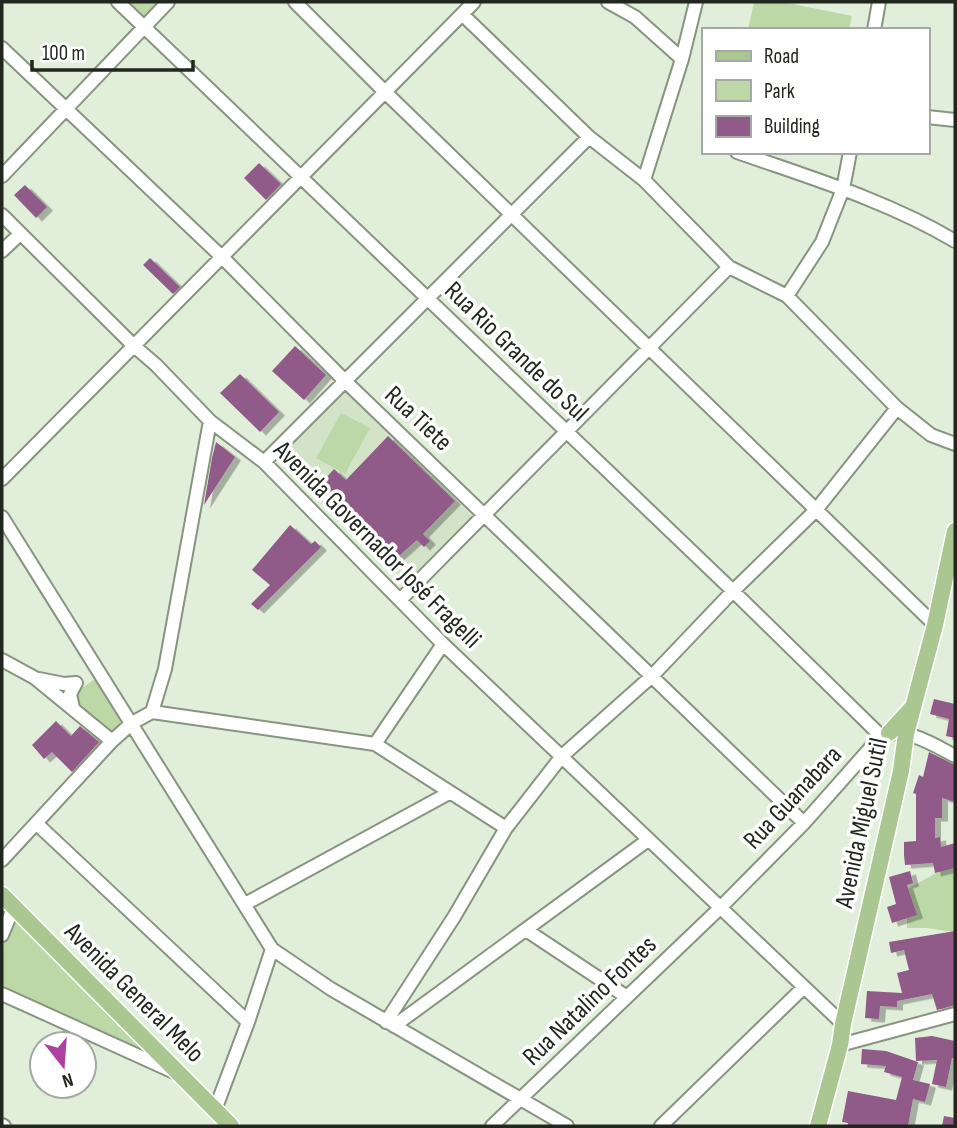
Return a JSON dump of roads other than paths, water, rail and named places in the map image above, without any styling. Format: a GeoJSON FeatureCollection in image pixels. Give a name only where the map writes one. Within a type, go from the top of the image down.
{"type":"FeatureCollection","features":[{"type":"Feature","properties":{"kind":"main road","name":"Avenida Miguel Sutil"},"geometry":{"type":"LineString","coordinates":[[818,1126],[840,1045],[901,771],[906,734],[935,625],[955,531]]}},
{"type":"Feature","properties":{"kind":"main road"},"geometry":{"type":"LineString","coordinates":[[885,735],[914,706]]}},
{"type":"Feature","properties":{"kind":"main road","name":"Avenida General Melo"},"geometry":{"type":"LineString","coordinates":[[8,901],[231,1126]]}},
{"type":"Feature","properties":{"kind":"street","name":"Rua Rio Grande do Sul"},"geometry":{"type":"LineString","coordinates":[[118,2],[885,735]]}},
{"type":"Feature","properties":{"kind":"street"},"geometry":{"type":"LineString","coordinates":[[2,176],[168,2]]}},
{"type":"Feature","properties":{"kind":"street"},"geometry":{"type":"LineString","coordinates":[[295,2],[935,625]]}},
{"type":"Feature","properties":{"kind":"street"},"geometry":{"type":"LineString","coordinates":[[2,479],[474,2]]}},
{"type":"Feature","properties":{"kind":"street"},"geometry":{"type":"LineString","coordinates":[[608,2],[635,17],[682,59]]}},
{"type":"Feature","properties":{"kind":"street"},"geometry":{"type":"LineString","coordinates":[[644,180],[682,59],[696,2]]}},
{"type":"Feature","properties":{"kind":"street"},"geometry":{"type":"LineString","coordinates":[[874,28],[879,2]]}},
{"type":"Feature","properties":{"kind":"street"},"geometry":{"type":"LineString","coordinates":[[462,14],[589,137],[644,180],[730,267],[788,296],[897,408],[930,435],[955,444]]}},
{"type":"Feature","properties":{"kind":"street","name":"Rua Tiete"},"geometry":{"type":"LineString","coordinates":[[2,48],[222,257],[345,381],[804,823]]}},
{"type":"Feature","properties":{"kind":"street"},"geometry":{"type":"LineString","coordinates":[[929,117],[955,120]]}},
{"type":"Feature","properties":{"kind":"street"},"geometry":{"type":"LineString","coordinates":[[264,462],[589,137]]}},
{"type":"Feature","properties":{"kind":"street"},"geometry":{"type":"LineString","coordinates":[[743,154],[843,189],[934,228],[955,241]]}},
{"type":"Feature","properties":{"kind":"street"},"geometry":{"type":"LineString","coordinates":[[788,296],[822,242],[843,189],[850,154]]}},
{"type":"Feature","properties":{"kind":"street","name":"Avenida Governador José Fragelli"},"geometry":{"type":"LineString","coordinates":[[2,215],[210,421],[264,462],[443,644],[843,1024]]}},
{"type":"Feature","properties":{"kind":"street"},"geometry":{"type":"LineString","coordinates":[[2,251],[20,234]]}},
{"type":"Feature","properties":{"kind":"street"},"geometry":{"type":"LineString","coordinates":[[400,600],[730,267]]}},
{"type":"Feature","properties":{"kind":"street"},"geometry":{"type":"LineString","coordinates":[[390,1024],[506,828],[562,757],[652,676],[733,591],[816,510],[897,408]]}},
{"type":"Feature","properties":{"kind":"street"},"geometry":{"type":"LineString","coordinates":[[152,712],[166,668],[210,421]]}},
{"type":"Feature","properties":{"kind":"street"},"geometry":{"type":"LineString","coordinates":[[2,517],[272,949],[331,989],[567,1126]]}},
{"type":"Feature","properties":{"kind":"street"},"geometry":{"type":"LineString","coordinates":[[375,744],[443,644]]}},
{"type":"Feature","properties":{"kind":"street"},"geometry":{"type":"LineString","coordinates":[[2,660],[35,678],[112,741]]}},
{"type":"Feature","properties":{"kind":"street"},"geometry":{"type":"LineString","coordinates":[[35,678],[64,684],[76,683],[98,670]]}},
{"type":"Feature","properties":{"kind":"street"},"geometry":{"type":"LineString","coordinates":[[73,708],[71,694],[76,683]]}},
{"type":"Feature","properties":{"kind":"street"},"geometry":{"type":"LineString","coordinates":[[2,860],[112,741],[132,723],[152,712],[375,744],[506,828]]}},
{"type":"Feature","properties":{"kind":"street"},"geometry":{"type":"LineString","coordinates":[[885,735],[906,734],[955,756]]}},
{"type":"Feature","properties":{"kind":"street","name":"Rua Guanabara"},"geometry":{"type":"LineString","coordinates":[[720,908],[804,823],[885,735]]}},
{"type":"Feature","properties":{"kind":"street"},"geometry":{"type":"LineString","coordinates":[[245,904],[449,793]]}},
{"type":"Feature","properties":{"kind":"street"},"geometry":{"type":"LineString","coordinates":[[37,824],[248,1022]]}},
{"type":"Feature","properties":{"kind":"street"},"geometry":{"type":"LineString","coordinates":[[390,1024],[526,930],[648,840]]}},
{"type":"Feature","properties":{"kind":"street"},"geometry":{"type":"LineString","coordinates":[[2,934],[8,901]]}},
{"type":"Feature","properties":{"kind":"street","name":"Rua Natalino Fontes"},"geometry":{"type":"LineString","coordinates":[[492,1126],[720,908]]}},
{"type":"Feature","properties":{"kind":"street"},"geometry":{"type":"LineString","coordinates":[[526,930],[627,997]]}},
{"type":"Feature","properties":{"kind":"street"},"geometry":{"type":"LineString","coordinates":[[215,1110],[272,949]]}},
{"type":"Feature","properties":{"kind":"street"},"geometry":{"type":"LineString","coordinates":[[661,1126],[804,987]]}},
{"type":"Feature","properties":{"kind":"street"},"geometry":{"type":"LineString","coordinates":[[2,994],[181,1075]]}},
{"type":"Feature","properties":{"kind":"street"},"geometry":{"type":"LineString","coordinates":[[840,1045],[955,1014]]}}]}
